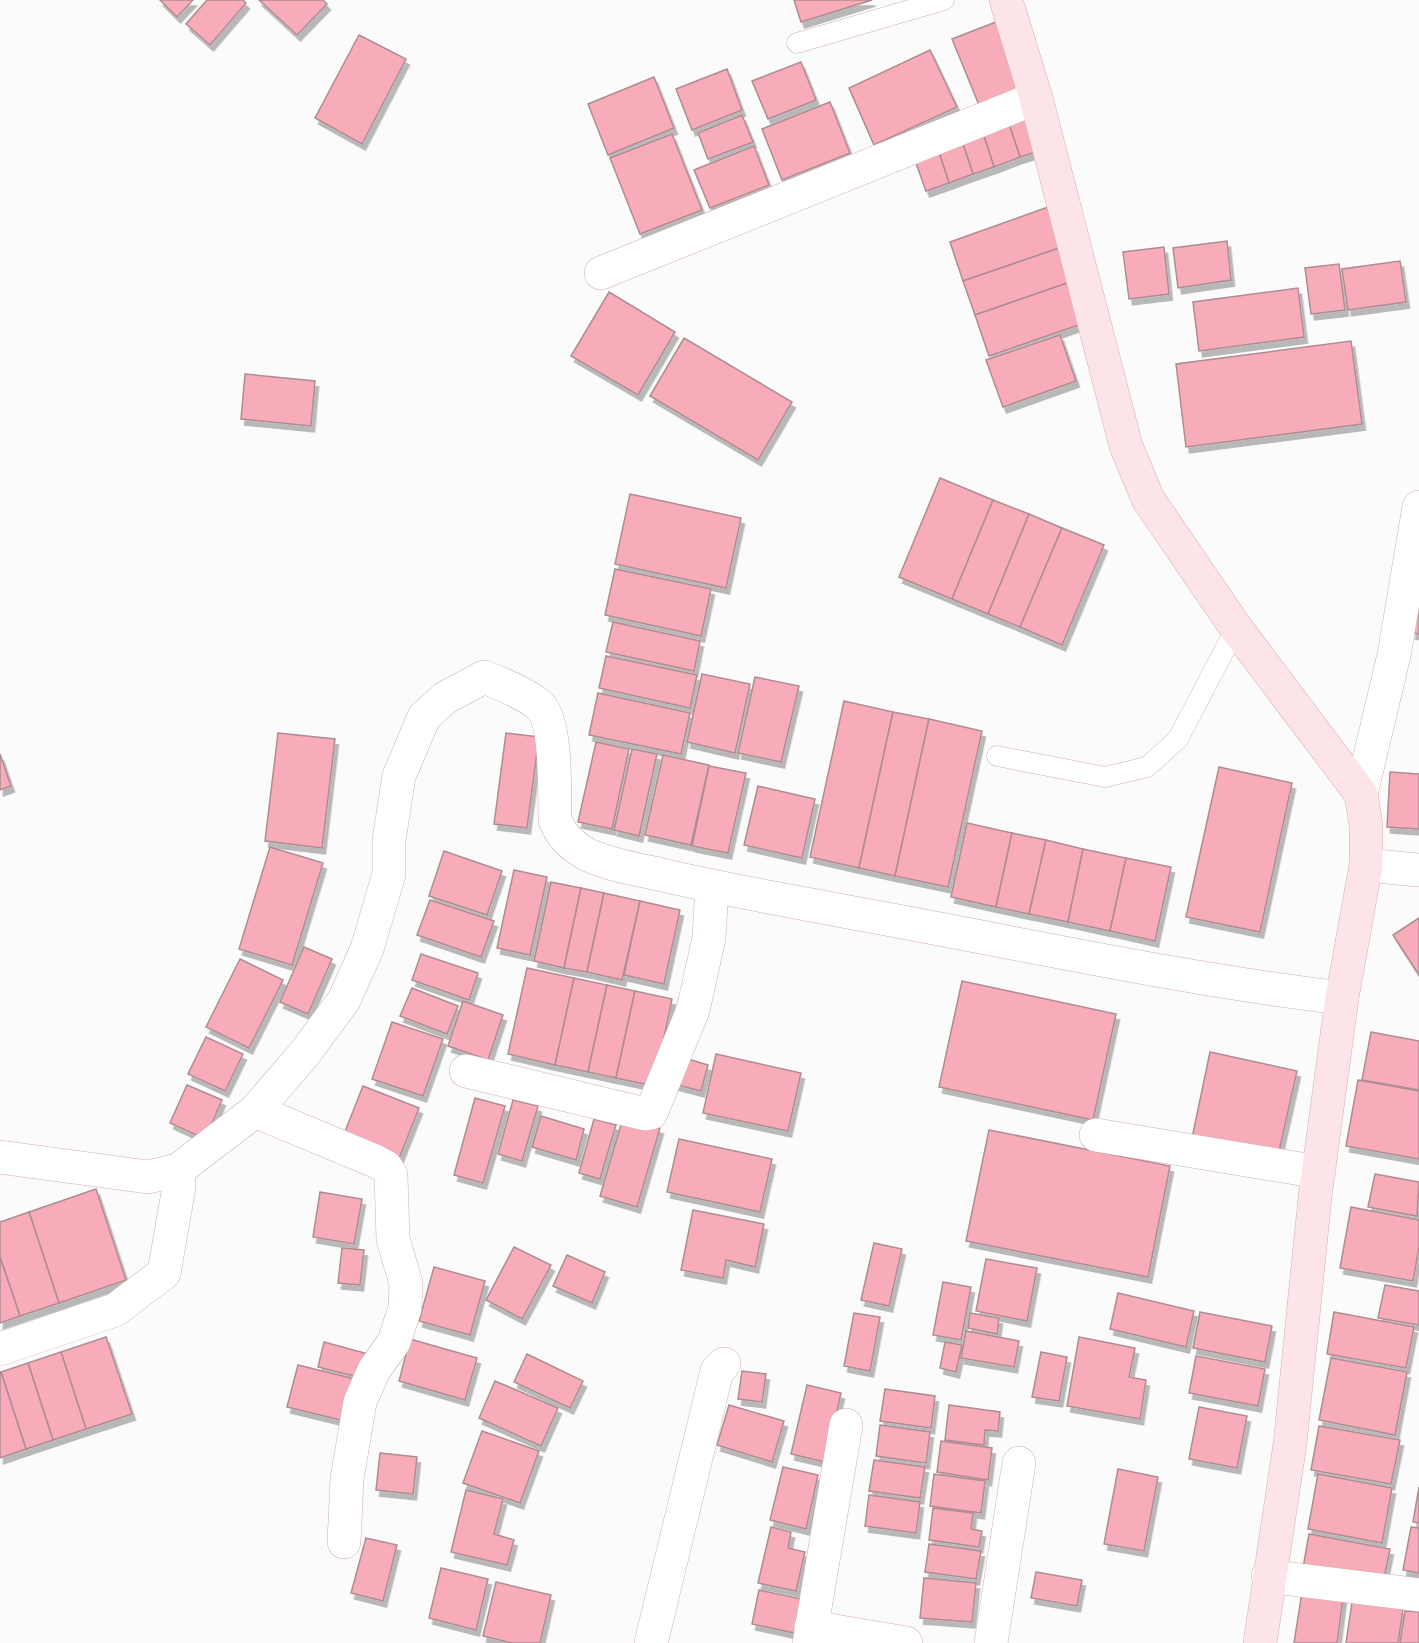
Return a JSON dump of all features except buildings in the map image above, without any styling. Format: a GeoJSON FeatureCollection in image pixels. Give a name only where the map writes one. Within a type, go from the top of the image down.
{"type":"FeatureCollection","features":[{"type":"Feature","properties":{"kind":"street"},"geometry":{"type":"LineString","coordinates":[[1006,0],[1036,98],[1126,446],[1148,499],[1236,628],[1361,794]]}},
{"type":"Feature","properties":{"kind":"street"},"geometry":{"type":"LineString","coordinates":[[601,273],[1036,98]]}},
{"type":"Feature","properties":{"kind":"street"},"geometry":{"type":"LineString","coordinates":[[1260,1643],[1268,1576],[1290,1444],[1319,1172],[1342,998],[1366,865],[1366,825],[1361,794],[1394,655],[1419,507]]}},
{"type":"Feature","properties":{"kind":"street"},"geometry":{"type":"LineString","coordinates":[[0,1157],[148,1177],[178,1170],[255,1110],[305,1053],[344,1000],[367,949],[389,874],[389,840],[399,776],[424,717],[445,698],[484,677],[509,687],[540,705],[551,732],[555,820],[569,843],[606,862],[712,887],[918,924],[1075,956],[1272,990],[1342,998]]}},
{"type":"Feature","properties":{"kind":"street"},"geometry":{"type":"LineString","coordinates":[[1366,865],[1419,870]]}},
{"type":"Feature","properties":{"kind":"street"},"geometry":{"type":"LineString","coordinates":[[466,1071],[645,1114],[651,1113],[693,1010],[709,938],[712,887]]}},
{"type":"Feature","properties":{"kind":"street"},"geometry":{"type":"LineString","coordinates":[[255,1110],[375,1161],[386,1167],[391,1175],[393,1239],[406,1283],[405,1308],[393,1342],[374,1370],[360,1402],[347,1479],[344,1542]]}},
{"type":"Feature","properties":{"kind":"street"},"geometry":{"type":"LineString","coordinates":[[1096,1135],[1319,1172]]}},
{"type":"Feature","properties":{"kind":"street"},"geometry":{"type":"LineString","coordinates":[[0,1349],[116,1310],[164,1273],[179,1186],[178,1170]]}},
{"type":"Feature","properties":{"kind":"street"},"geometry":{"type":"LineString","coordinates":[[651,1643],[717,1371],[724,1364]]}},
{"type":"Feature","properties":{"kind":"street"},"geometry":{"type":"LineString","coordinates":[[846,1425],[810,1635],[906,1643]]}},
{"type":"Feature","properties":{"kind":"street"},"geometry":{"type":"LineString","coordinates":[[991,1643],[1019,1463]]}},
{"type":"Feature","properties":{"kind":"street"},"geometry":{"type":"LineString","coordinates":[[1268,1576],[1419,1595]]}},
{"type":"Feature","properties":{"kind":"lane"},"geometry":{"type":"LineString","coordinates":[[797,43],[944,0]]}},
{"type":"Feature","properties":{"kind":"lane"},"geometry":{"type":"LineString","coordinates":[[997,756],[1105,777],[1147,768],[1178,739],[1236,628]]}}]}
